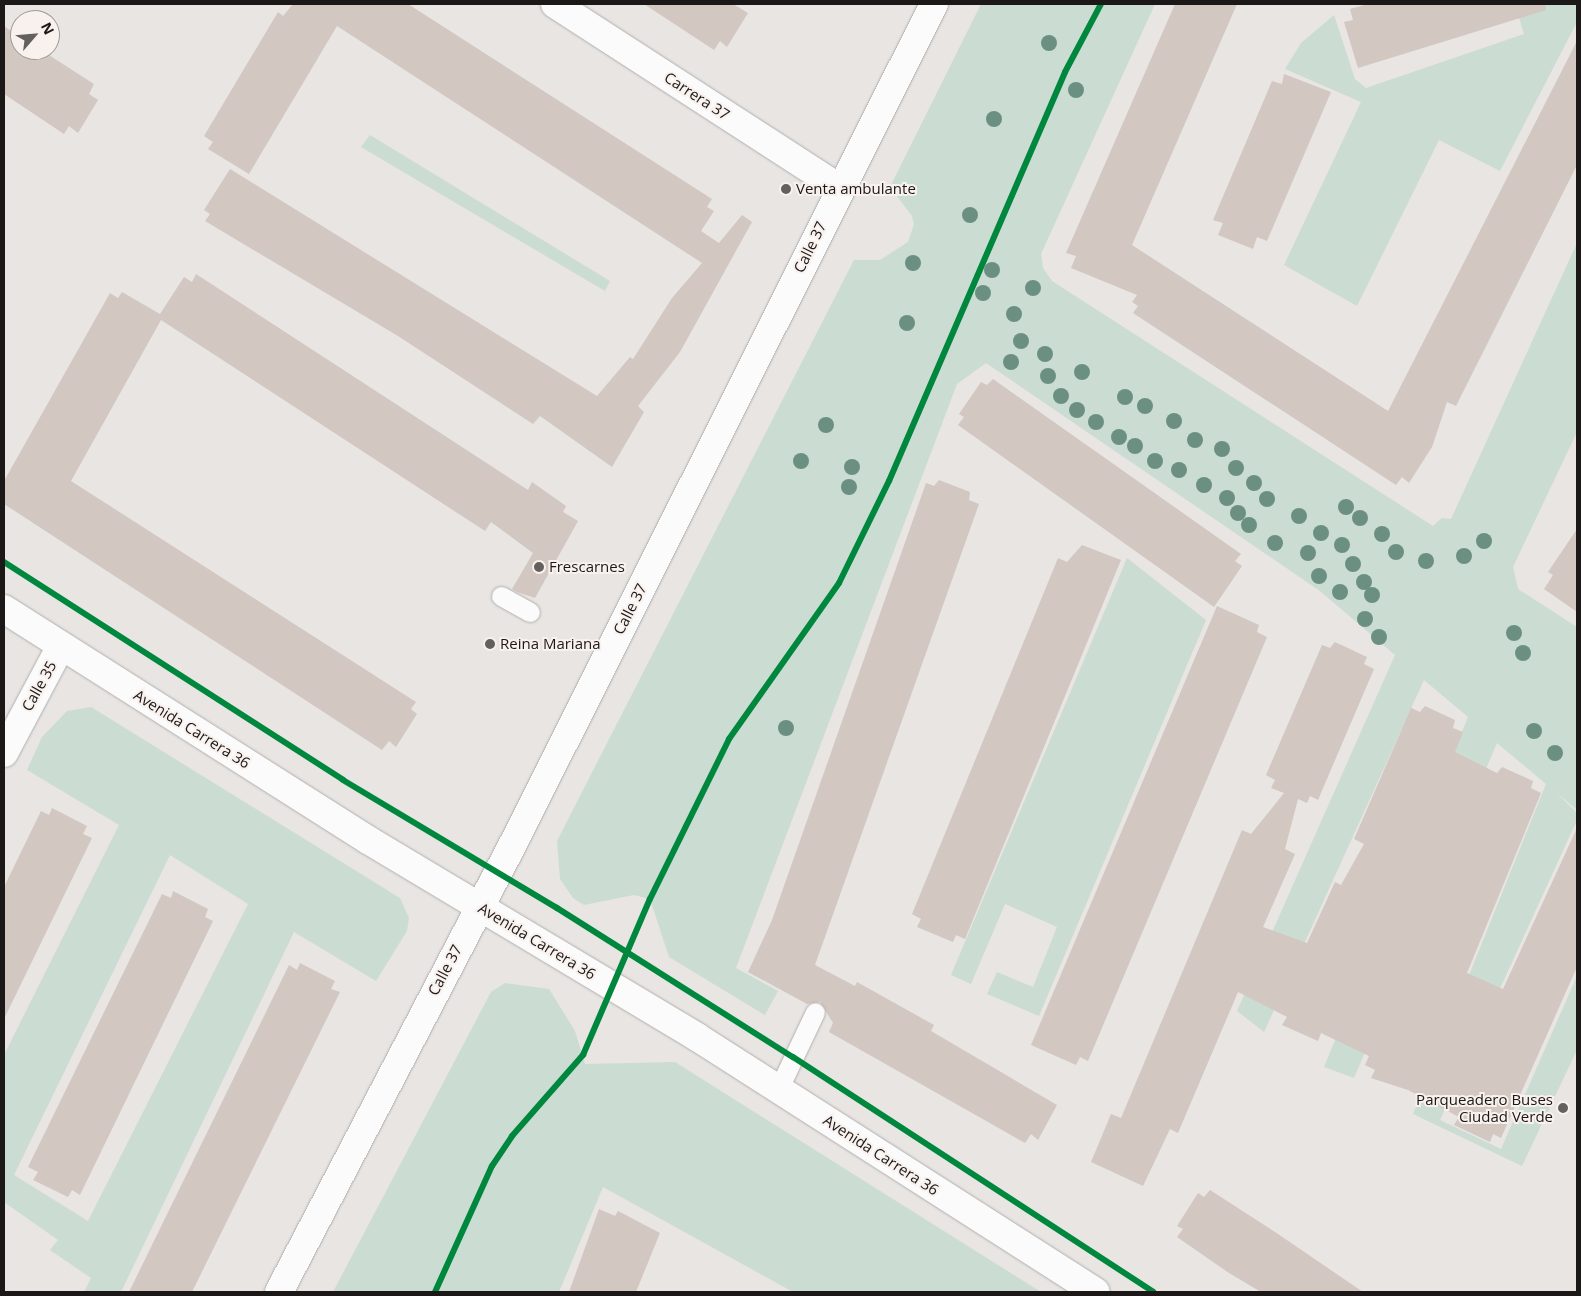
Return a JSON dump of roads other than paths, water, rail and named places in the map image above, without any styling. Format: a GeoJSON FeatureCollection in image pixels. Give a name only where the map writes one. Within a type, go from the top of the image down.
{"type":"FeatureCollection","features":[{"type":"Feature","properties":{"kind":"street","name":"Carrera 37"},"geometry":{"type":"LineString","coordinates":[[555,4],[839,188]]}},
{"type":"Feature","properties":{"kind":"street","name":"Calle 37"},"geometry":{"type":"LineString","coordinates":[[280,1292],[479,906],[839,188],[934,4]]}},
{"type":"Feature","properties":{"kind":"street","name":"Avenida Carrera 36"},"geometry":{"type":"LineString","coordinates":[[4,609],[479,906],[778,1090],[1095,1292]]}},
{"type":"Feature","properties":{"kind":"street","name":"Calle 35"},"geometry":{"type":"LineString","coordinates":[[4,753],[61,646]]}},
{"type":"Feature","properties":{"kind":"lane"},"geometry":{"type":"LineString","coordinates":[[501,596],[530,612]]}},
{"type":"Feature","properties":{"kind":"lane"},"geometry":{"type":"LineString","coordinates":[[778,1090],[815,1012]]}},
{"type":"Feature","properties":{"kind":"place","name":"Venta ambulante"},"geometry":{"type":"Point","coordinates":[786,189]}},
{"type":"Feature","properties":{"kind":"place","name":"Frescarnes"},"geometry":{"type":"Point","coordinates":[539,567]}},
{"type":"Feature","properties":{"kind":"place","name":"Reina Mariana"},"geometry":{"type":"Point","coordinates":[490,644]}},
{"type":"Feature","properties":{"kind":"place","name":"Parqueadero Buses Ciudad Verde"},"geometry":{"type":"Point","coordinates":[1563,1108]}}]}
